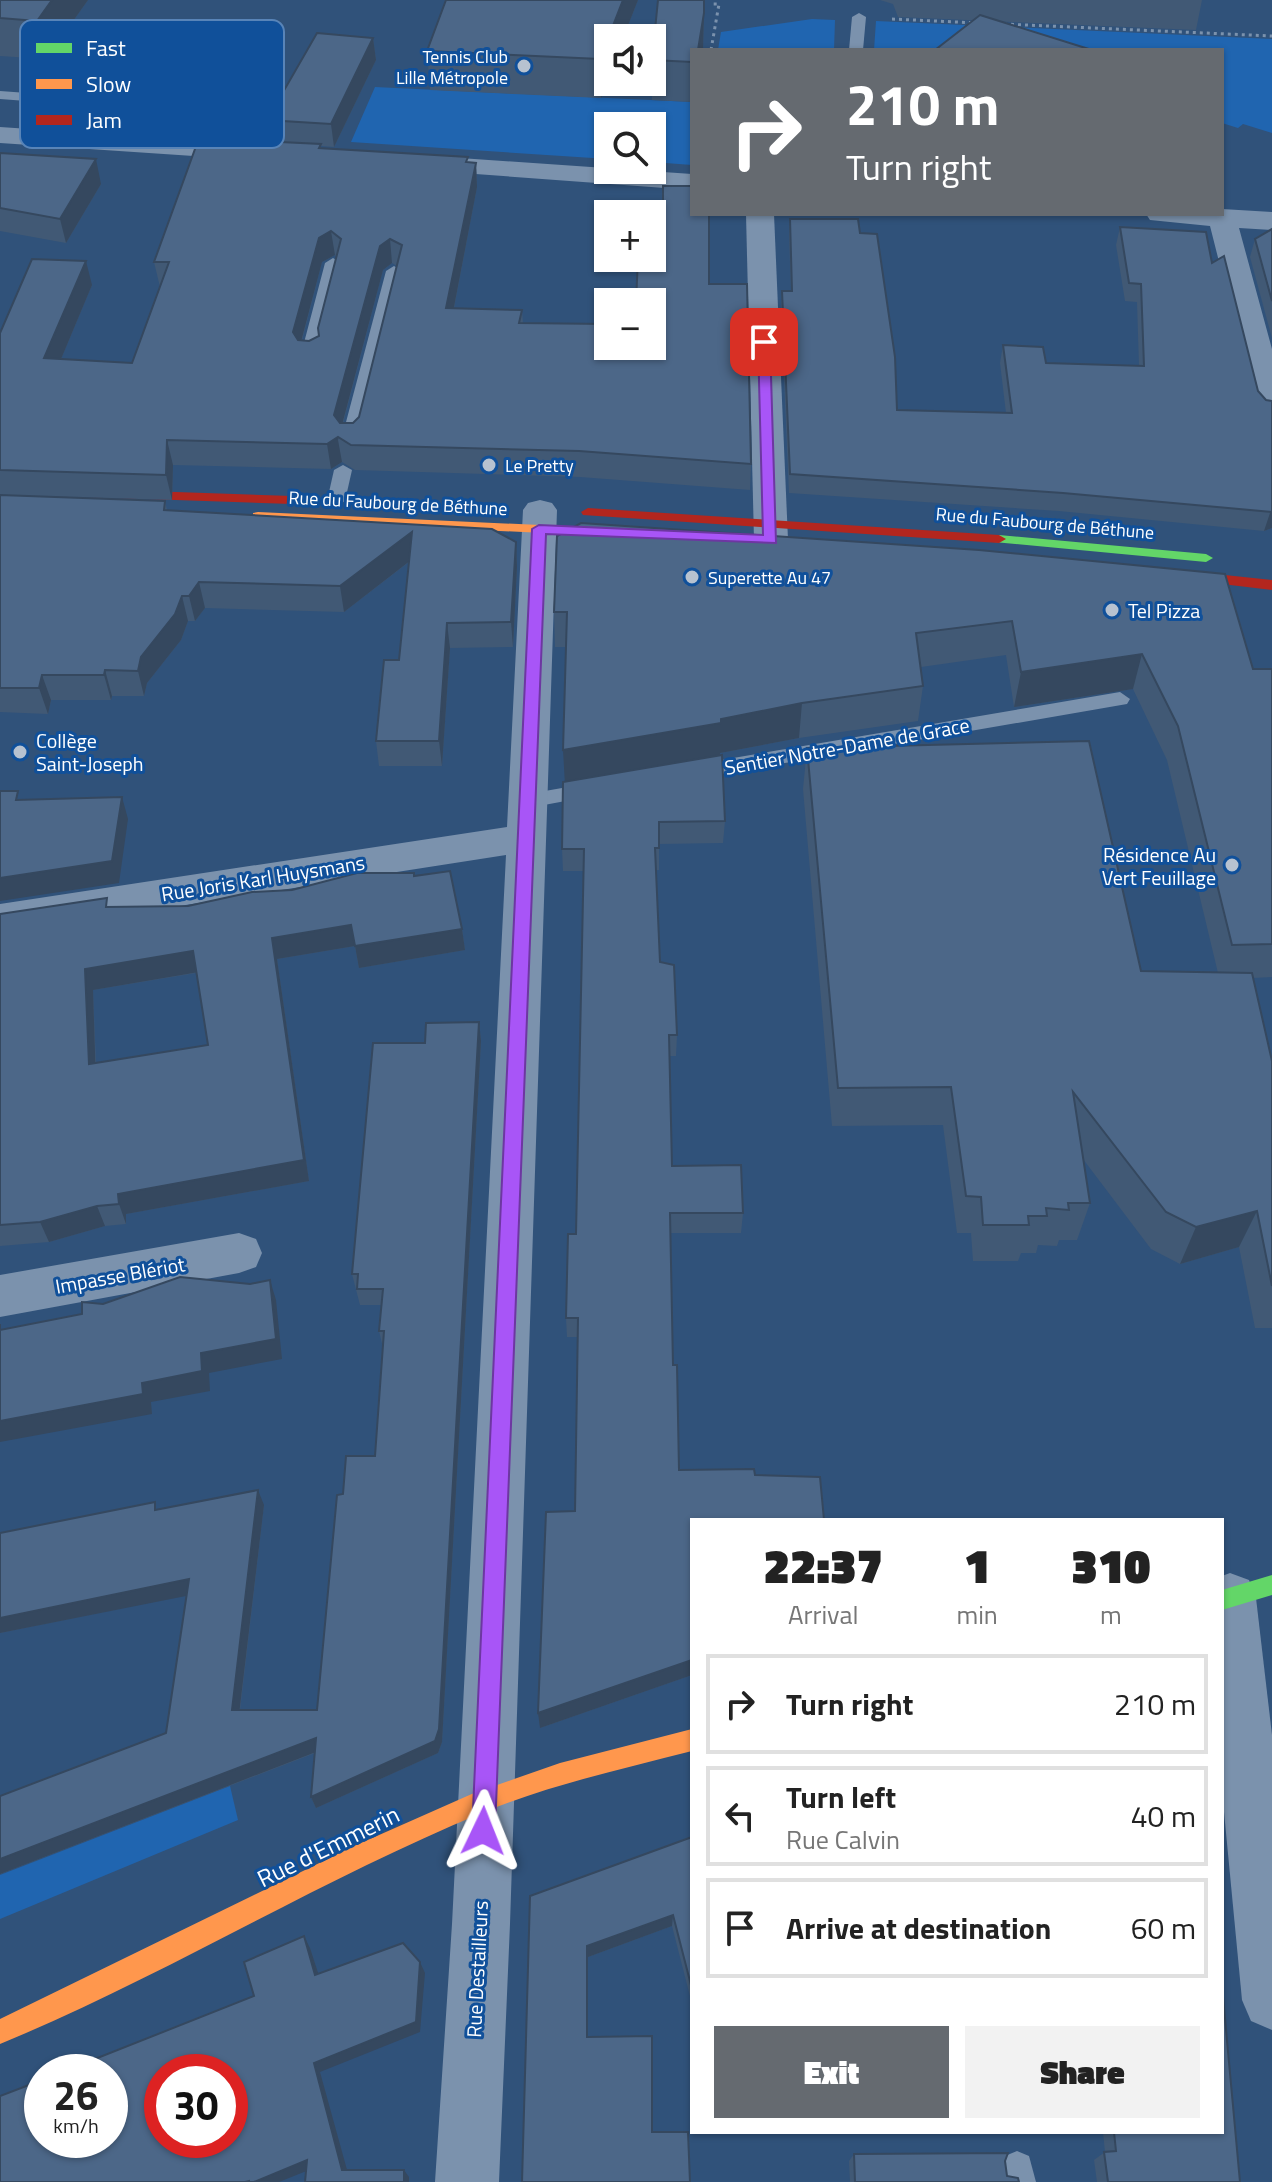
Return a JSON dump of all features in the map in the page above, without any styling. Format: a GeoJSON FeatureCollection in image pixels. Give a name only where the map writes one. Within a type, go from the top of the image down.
{"type":"FeatureCollection","features":[{"type":"Feature","properties":{"kind":"main road","name":"Rue du Faubourg de Béthune"},"geometry":{"type":"LineString","coordinates":[[0,490],[427,505]]}},
{"type":"Feature","properties":{"kind":"main road","name":"Rue du Faubourg de Béthune"},"geometry":{"type":"LineString","coordinates":[[0,507],[544,514],[1228,560]]}},
{"type":"Feature","properties":{"kind":"main road","name":"Rue du Faubourg de Béthune"},"geometry":{"type":"LineString","coordinates":[[544,514],[770,531],[1125,569]]}},
{"type":"Feature","properties":{"kind":"main road","name":"Rue du Faubourg de Béthune"},"geometry":{"type":"LineString","coordinates":[[1155,573],[1272,585]]}},
{"type":"Feature","properties":{"kind":"main road","name":"Rue d'Emmerin"},"geometry":{"type":"LineString","coordinates":[[0,2032],[88,1995],[369,1850],[484,1800],[566,1773],[690,1741]]}},
{"type":"Feature","properties":{"kind":"street"},"geometry":{"type":"LineString","coordinates":[[0,135],[20,136]]}},
{"type":"Feature","properties":{"kind":"street"},"geometry":{"type":"LineString","coordinates":[[188,148],[277,154]]}},
{"type":"Feature","properties":{"kind":"street"},"geometry":{"type":"LineString","coordinates":[[386,161],[690,182]]}},
{"type":"Feature","properties":{"kind":"street"},"geometry":{"type":"LineString","coordinates":[[760,216],[770,531]]}},
{"type":"Feature","properties":{"kind":"street"},"geometry":{"type":"LineString","coordinates":[[1191,216],[1272,221]]}},
{"type":"Feature","properties":{"kind":"street"},"geometry":{"type":"LineString","coordinates":[[1222,218],[1272,408]]}},
{"type":"Feature","properties":{"kind":"street","name":"Rue Destailleurs"},"geometry":{"type":"LineString","coordinates":[[467,2182],[527,819],[544,514]]}},
{"type":"Feature","properties":{"kind":"street","name":"Rue Joris Karl Huysmans"},"geometry":{"type":"LineString","coordinates":[[0,919],[527,819]]}},
{"type":"Feature","properties":{"kind":"street","name":"Impasse Blériot"},"geometry":{"type":"LineString","coordinates":[[0,1296],[239,1253]]}},
{"type":"Feature","properties":{"kind":"street"},"geometry":{"type":"LineString","coordinates":[[1241,1594],[1272,2000]]}},
{"type":"Feature","properties":{"kind":"lane"},"geometry":{"type":"LineString","coordinates":[[856,48],[859,17]]}},
{"type":"Feature","properties":{"kind":"lane"},"geometry":{"type":"LineString","coordinates":[[0,95],[20,96]]}},
{"type":"Feature","properties":{"kind":"lane"},"geometry":{"type":"LineString","coordinates":[[313,358],[308,358],[333,263]]}},
{"type":"Feature","properties":{"kind":"lane"},"geometry":{"type":"LineString","coordinates":[[350,441],[366,360],[394,271]]}},
{"type":"Feature","properties":{"kind":"lane"},"geometry":{"type":"LineString","coordinates":[[336,501],[343,470]]}},
{"type":"Feature","properties":{"kind":"lane","name":"Sentier Notre-Dame de Grace"},"geometry":{"type":"LineString","coordinates":[[672,776],[1120,699]]}},
{"type":"Feature","properties":{"kind":"lane"},"geometry":{"type":"LineString","coordinates":[[527,819],[610,786]]}},
{"type":"Feature","properties":{"kind":"path"},"geometry":{"type":"LineString","coordinates":[[711,48],[719,4],[712,4]]}},
{"type":"Feature","properties":{"kind":"path"},"geometry":{"type":"LineString","coordinates":[[859,17],[984,23]]}},
{"type":"Feature","properties":{"kind":"path"},"geometry":{"type":"LineString","coordinates":[[1000,24],[1272,36]]}},
{"type":"Feature","properties":{"kind":"shaded area"},"geometry":{"type":"Polygon","coordinates":[[[812,19],[835,20],[834,48],[718,48],[721,32],[812,19]]]}},
{"type":"Feature","properties":{"kind":"shaded area"},"geometry":{"type":"Polygon","coordinates":[[[876,21],[1272,39],[1272,133],[1243,124],[1238,128],[1224,124],[1224,48],[874,48],[876,21]]]}},
{"type":"Feature","properties":{"kind":"shaded area"},"geometry":{"type":"Polygon","coordinates":[[[375,87],[690,102],[690,165],[666,163],[666,112],[594,112],[594,158],[351,142],[375,87]]]}},
{"type":"Feature","properties":{"kind":"shaded area"},"geometry":{"type":"Polygon","coordinates":[[[230,1786],[238,1820],[0,1919],[0,1875],[230,1786]]]}},
{"type":"Feature","properties":{"kind":"building"},"geometry":{"type":"Polygon","coordinates":[[[0,0],[52,0],[38,20],[0,18],[0,0]]]}},
{"type":"Feature","properties":{"kind":"building"},"geometry":{"type":"Polygon","coordinates":[[[446,0],[623,0],[614,24],[594,24],[594,59],[427,51],[446,0]]]}},
{"type":"Feature","properties":{"kind":"building"},"geometry":{"type":"Polygon","coordinates":[[[658,0],[704,0],[698,48],[690,48],[690,62],[666,61],[666,24],[656,24],[658,0]]]}},
{"type":"Feature","properties":{"kind":"building"},"geometry":{"type":"Polygon","coordinates":[[[980,15],[1086,48],[938,48],[980,15]]]}},
{"type":"Feature","properties":{"kind":"building"},"geometry":{"type":"Polygon","coordinates":[[[317,33],[373,38],[331,124],[284,121],[284,90],[317,33]]]}},
{"type":"Feature","properties":{"kind":"building"},"geometry":{"type":"Polygon","coordinates":[[[284,142],[321,144],[319,148],[468,157],[466,162],[476,163],[446,308],[522,310],[519,323],[594,324],[594,360],[666,360],[666,288],[637,288],[637,272],[666,272],[666,200],[663,200],[663,186],[690,186],[690,216],[709,216],[709,284],[747,284],[751,464],[579,451],[351,445],[338,437],[327,444],[167,440],[166,475],[0,470],[0,333],[32,259],[86,261],[44,358],[132,363],[169,262],[154,262],[195,148],[284,148],[284,142]],[[331,231],[319,238],[293,332],[298,340],[309,341],[319,336],[318,328],[341,239],[331,231]],[[390,239],[380,246],[334,415],[340,423],[353,423],[359,417],[402,245],[390,239]]]}},
{"type":"Feature","properties":{"kind":"building"},"geometry":{"type":"Polygon","coordinates":[[[0,153],[96,159],[60,219],[0,208],[0,153]]]}},
{"type":"Feature","properties":{"kind":"building"},"geometry":{"type":"Polygon","coordinates":[[[790,219],[858,219],[860,233],[877,234],[895,357],[897,410],[1012,413],[1003,345],[1043,347],[1046,363],[1144,366],[1141,284],[1129,283],[1120,227],[1206,232],[1212,263],[1224,256],[1258,391],[1266,400],[1272,401],[1272,512],[1063,493],[790,474],[782,291],[792,291],[790,219]]]}},
{"type":"Feature","properties":{"kind":"building"},"geometry":{"type":"Polygon","coordinates":[[[1272,229],[1272,301],[1255,239],[1272,229]]]}},
{"type":"Feature","properties":{"kind":"building"},"geometry":{"type":"Polygon","coordinates":[[[0,495],[165,501],[164,510],[492,529],[516,542],[511,622],[447,623],[439,741],[376,741],[384,660],[399,660],[412,532],[340,586],[199,582],[189,596],[182,596],[175,614],[141,657],[138,671],[105,670],[104,675],[42,675],[39,688],[0,688],[0,495]]]}},
{"type":"Feature","properties":{"kind":"building"},"geometry":{"type":"Polygon","coordinates":[[[581,523],[979,550],[1225,574],[1253,669],[1272,669],[1272,944],[1232,945],[1178,726],[1142,654],[1021,672],[1012,621],[916,633],[923,686],[802,703],[721,719],[721,723],[563,750],[567,612],[554,612],[557,536],[581,523]]]}},
{"type":"Feature","properties":{"kind":"building"},"geometry":{"type":"Polygon","coordinates":[[[1089,741],[1141,971],[1252,973],[1272,1061],[1272,1286],[1257,1211],[1196,1227],[1166,1212],[1073,1092],[1090,1203],[1068,1203],[1069,1210],[1046,1208],[1047,1216],[1028,1216],[1029,1225],[983,1225],[981,1197],[966,1196],[951,1087],[838,1088],[807,748],[1089,741]]]}},
{"type":"Feature","properties":{"kind":"building"},"geometry":{"type":"Polygon","coordinates":[[[722,755],[725,821],[659,822],[659,848],[655,848],[660,962],[674,965],[677,1035],[669,1035],[672,1166],[741,1165],[743,1213],[670,1213],[679,1470],[754,1469],[755,1475],[820,1477],[824,1518],[690,1518],[690,1661],[538,1713],[546,1512],[575,1511],[578,1318],[566,1318],[568,1234],[576,1234],[584,849],[562,849],[563,782],[722,755]]]}},
{"type":"Feature","properties":{"kind":"building"},"geometry":{"type":"Polygon","coordinates":[[[0,791],[18,791],[16,800],[122,797],[112,861],[0,878],[0,791]]]}},
{"type":"Feature","properties":{"kind":"building"},"geometry":{"type":"Polygon","coordinates":[[[450,871],[462,929],[355,946],[351,925],[272,938],[304,1160],[118,1194],[119,1204],[97,1206],[40,1222],[0,1225],[0,914],[107,898],[106,907],[188,906],[252,892],[292,890],[357,873],[414,873],[414,876],[450,871]],[[193,951],[85,969],[89,1064],[208,1045],[193,951]]]}},
{"type":"Feature","properties":{"kind":"building"},"geometry":{"type":"Polygon","coordinates":[[[479,1022],[439,1729],[435,1741],[311,1797],[316,1738],[0,1859],[0,1796],[166,1733],[189,1579],[0,1618],[0,1533],[155,1502],[155,1510],[258,1490],[232,1710],[317,1710],[337,1495],[343,1494],[346,1456],[375,1456],[384,1331],[379,1331],[383,1289],[357,1289],[358,1274],[352,1274],[373,1043],[425,1043],[426,1023],[479,1022]]]}},
{"type":"Feature","properties":{"kind":"building"},"geometry":{"type":"Polygon","coordinates":[[[180,1277],[250,1284],[270,1280],[276,1339],[201,1353],[202,1371],[142,1383],[143,1394],[0,1421],[0,1330],[82,1314],[82,1302],[103,1304],[180,1277]]]}},
{"type":"Feature","properties":{"kind":"building"},"geometry":{"type":"Polygon","coordinates":[[[690,1838],[690,1981],[673,1915],[587,1946],[587,2037],[652,2036],[652,2132],[688,2132],[690,2182],[522,2182],[530,1896],[690,1838]]]}},
{"type":"Feature","properties":{"kind":"building"},"geometry":{"type":"Polygon","coordinates":[[[304,1936],[315,1975],[403,1943],[420,1962],[416,2022],[314,2063],[342,2170],[404,2170],[404,2182],[305,2182],[307,2160],[254,2182],[0,2182],[0,2096],[24,2087],[24,2158],[128,2158],[128,2054],[107,2054],[254,1996],[244,1962],[304,1936]]]}},
{"type":"Feature","properties":{"kind":"building"},"geometry":{"type":"Polygon","coordinates":[[[1224,2008],[1240,2182],[1108,2182],[1104,2152],[1116,2151],[1114,2134],[1224,2134],[1224,2008]]]}},
{"type":"Feature","properties":{"kind":"building"},"geometry":{"type":"Polygon","coordinates":[[[1008,2153],[1005,2161],[1007,2176],[1018,2178],[1019,2182],[855,2182],[854,2154],[1008,2153]]]}},
{"type":"Feature","properties":{"kind":"traffic: fast"},"geometry":{"type":"LineString","coordinates":[[999,539],[1206,558]]}},
{"type":"Feature","properties":{"kind":"traffic: fast"},"geometry":{"type":"LineString","coordinates":[[1224,1599],[1272,1585]]}},
{"type":"Feature","properties":{"kind":"traffic: slow"},"geometry":{"type":"LineString","coordinates":[[258,516],[625,533]]}},
{"type":"Feature","properties":{"kind":"traffic: slow"},"geometry":{"type":"LineString","coordinates":[[0,2032],[360,1855],[482,1801],[560,1775],[690,1740]]}},
{"type":"Feature","properties":{"kind":"traffic: jam"},"geometry":{"type":"LineString","coordinates":[[0,490],[292,500]]}},
{"type":"Feature","properties":{"kind":"traffic: jam"},"geometry":{"type":"LineString","coordinates":[[588,512],[999,539]]}},
{"type":"Feature","properties":{"kind":"traffic: jam"},"geometry":{"type":"LineString","coordinates":[[1168,574],[1272,585]]}},
{"type":"Feature","properties":{"kind":"place","name":"Tennis Club Lille Métropole"},"geometry":{"type":"Point","coordinates":[524,66]}},
{"type":"Feature","properties":{"kind":"place","name":"Le Pretty"},"geometry":{"type":"Point","coordinates":[489,465]}},
{"type":"Feature","properties":{"kind":"place","name":"Superette Au 47"},"geometry":{"type":"Point","coordinates":[692,577]}},
{"type":"Feature","properties":{"kind":"place","name":"Tel Pizza"},"geometry":{"type":"Point","coordinates":[1112,610]}},
{"type":"Feature","properties":{"kind":"place","name":"Collège Saint-Joseph"},"geometry":{"type":"Point","coordinates":[20,752]}},
{"type":"Feature","properties":{"kind":"place","name":"Résidence Au Vert Feuillage"},"geometry":{"type":"Point","coordinates":[1232,865]}},
{"type":"Feature","properties":{"kind":"route"},"geometry":{"type":"LineString","coordinates":[[483,1831],[539,529],[771,540],[764,342]]}}]}
